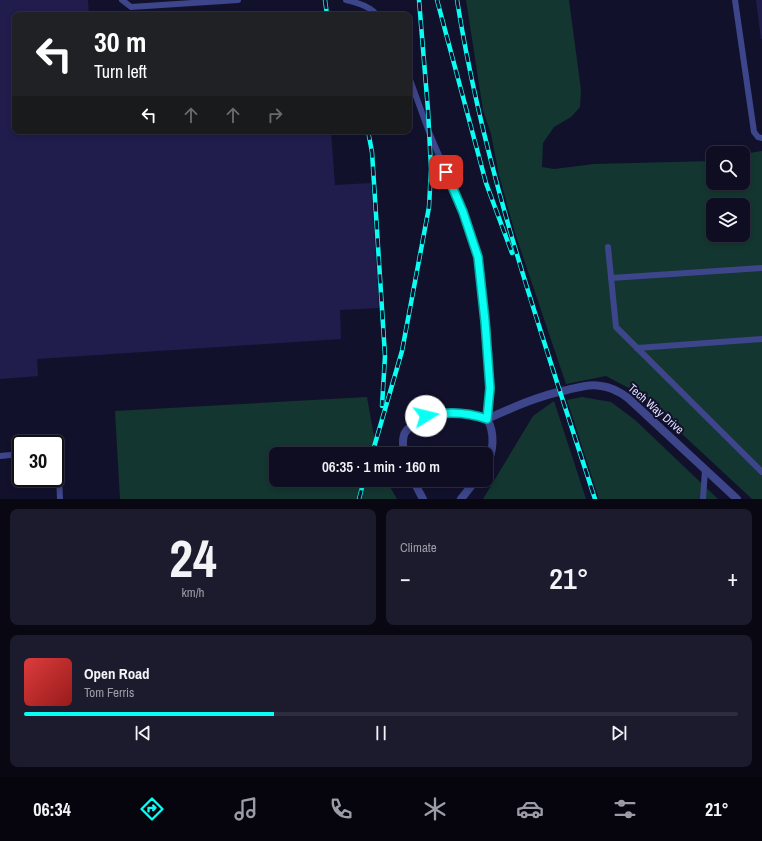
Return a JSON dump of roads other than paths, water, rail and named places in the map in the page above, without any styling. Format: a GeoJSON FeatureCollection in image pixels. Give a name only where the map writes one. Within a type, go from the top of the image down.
{"type":"FeatureCollection","features":[{"type":"Feature","properties":{"kind":"street","name":"Tech Way Drive"},"geometry":{"type":"LineString","coordinates":[[487,419],[539,397],[589,385],[602,386],[617,390],[628,398],[736,499]]}},
{"type":"Feature","properties":{"kind":"street"},"geometry":{"type":"LineString","coordinates":[[404,447],[404,436],[406,431],[415,422],[426,416],[457,413],[474,415],[487,419],[490,424],[492,447]]}},
{"type":"Feature","properties":{"kind":"street"},"geometry":{"type":"LineString","coordinates":[[417,487],[423,499]]}},
{"type":"Feature","properties":{"kind":"street"},"geometry":{"type":"LineString","coordinates":[[462,499],[471,487]]}},
{"type":"Feature","properties":{"kind":"lane"},"geometry":{"type":"LineString","coordinates":[[122,0],[131,7],[238,0]]}},
{"type":"Feature","properties":{"kind":"lane"},"geometry":{"type":"LineString","coordinates":[[346,0],[374,12]]}},
{"type":"Feature","properties":{"kind":"lane"},"geometry":{"type":"LineString","coordinates":[[735,0],[754,132],[758,137],[762,138]]}},
{"type":"Feature","properties":{"kind":"lane"},"geometry":{"type":"LineString","coordinates":[[412,85],[429,132],[463,212],[478,257],[490,388],[487,419]]}},
{"type":"Feature","properties":{"kind":"lane"},"geometry":{"type":"LineString","coordinates":[[608,247],[616,327],[762,472]]}},
{"type":"Feature","properties":{"kind":"lane"},"geometry":{"type":"LineString","coordinates":[[611,278],[762,268]]}},
{"type":"Feature","properties":{"kind":"lane"},"geometry":{"type":"LineString","coordinates":[[637,348],[762,339]]}},
{"type":"Feature","properties":{"kind":"lane"},"geometry":{"type":"LineString","coordinates":[[0,456],[12,455]]}},
{"type":"Feature","properties":{"kind":"lane"},"geometry":{"type":"LineString","coordinates":[[703,499],[705,470]]}},
{"type":"Feature","properties":{"kind":"lane"},"geometry":{"type":"LineString","coordinates":[[59,487],[60,499]]}},
{"type":"Feature","properties":{"kind":"railway"},"geometry":{"type":"LineString","coordinates":[[325,0],[327,12]]}},
{"type":"Feature","properties":{"kind":"railway"},"geometry":{"type":"LineString","coordinates":[[374,447],[402,351],[429,207],[431,169],[419,0]]}},
{"type":"Feature","properties":{"kind":"railway"},"geometry":{"type":"LineString","coordinates":[[437,0],[486,183],[512,253]]}},
{"type":"Feature","properties":{"kind":"railway"},"geometry":{"type":"LineString","coordinates":[[457,0],[482,127],[516,252],[595,499]]}},
{"type":"Feature","properties":{"kind":"railway"},"geometry":{"type":"LineString","coordinates":[[369,134],[372,152],[385,356],[382,406]]}},
{"type":"Feature","properties":{"kind":"railway"},"geometry":{"type":"LineString","coordinates":[[359,499],[362,487]]}}]}
